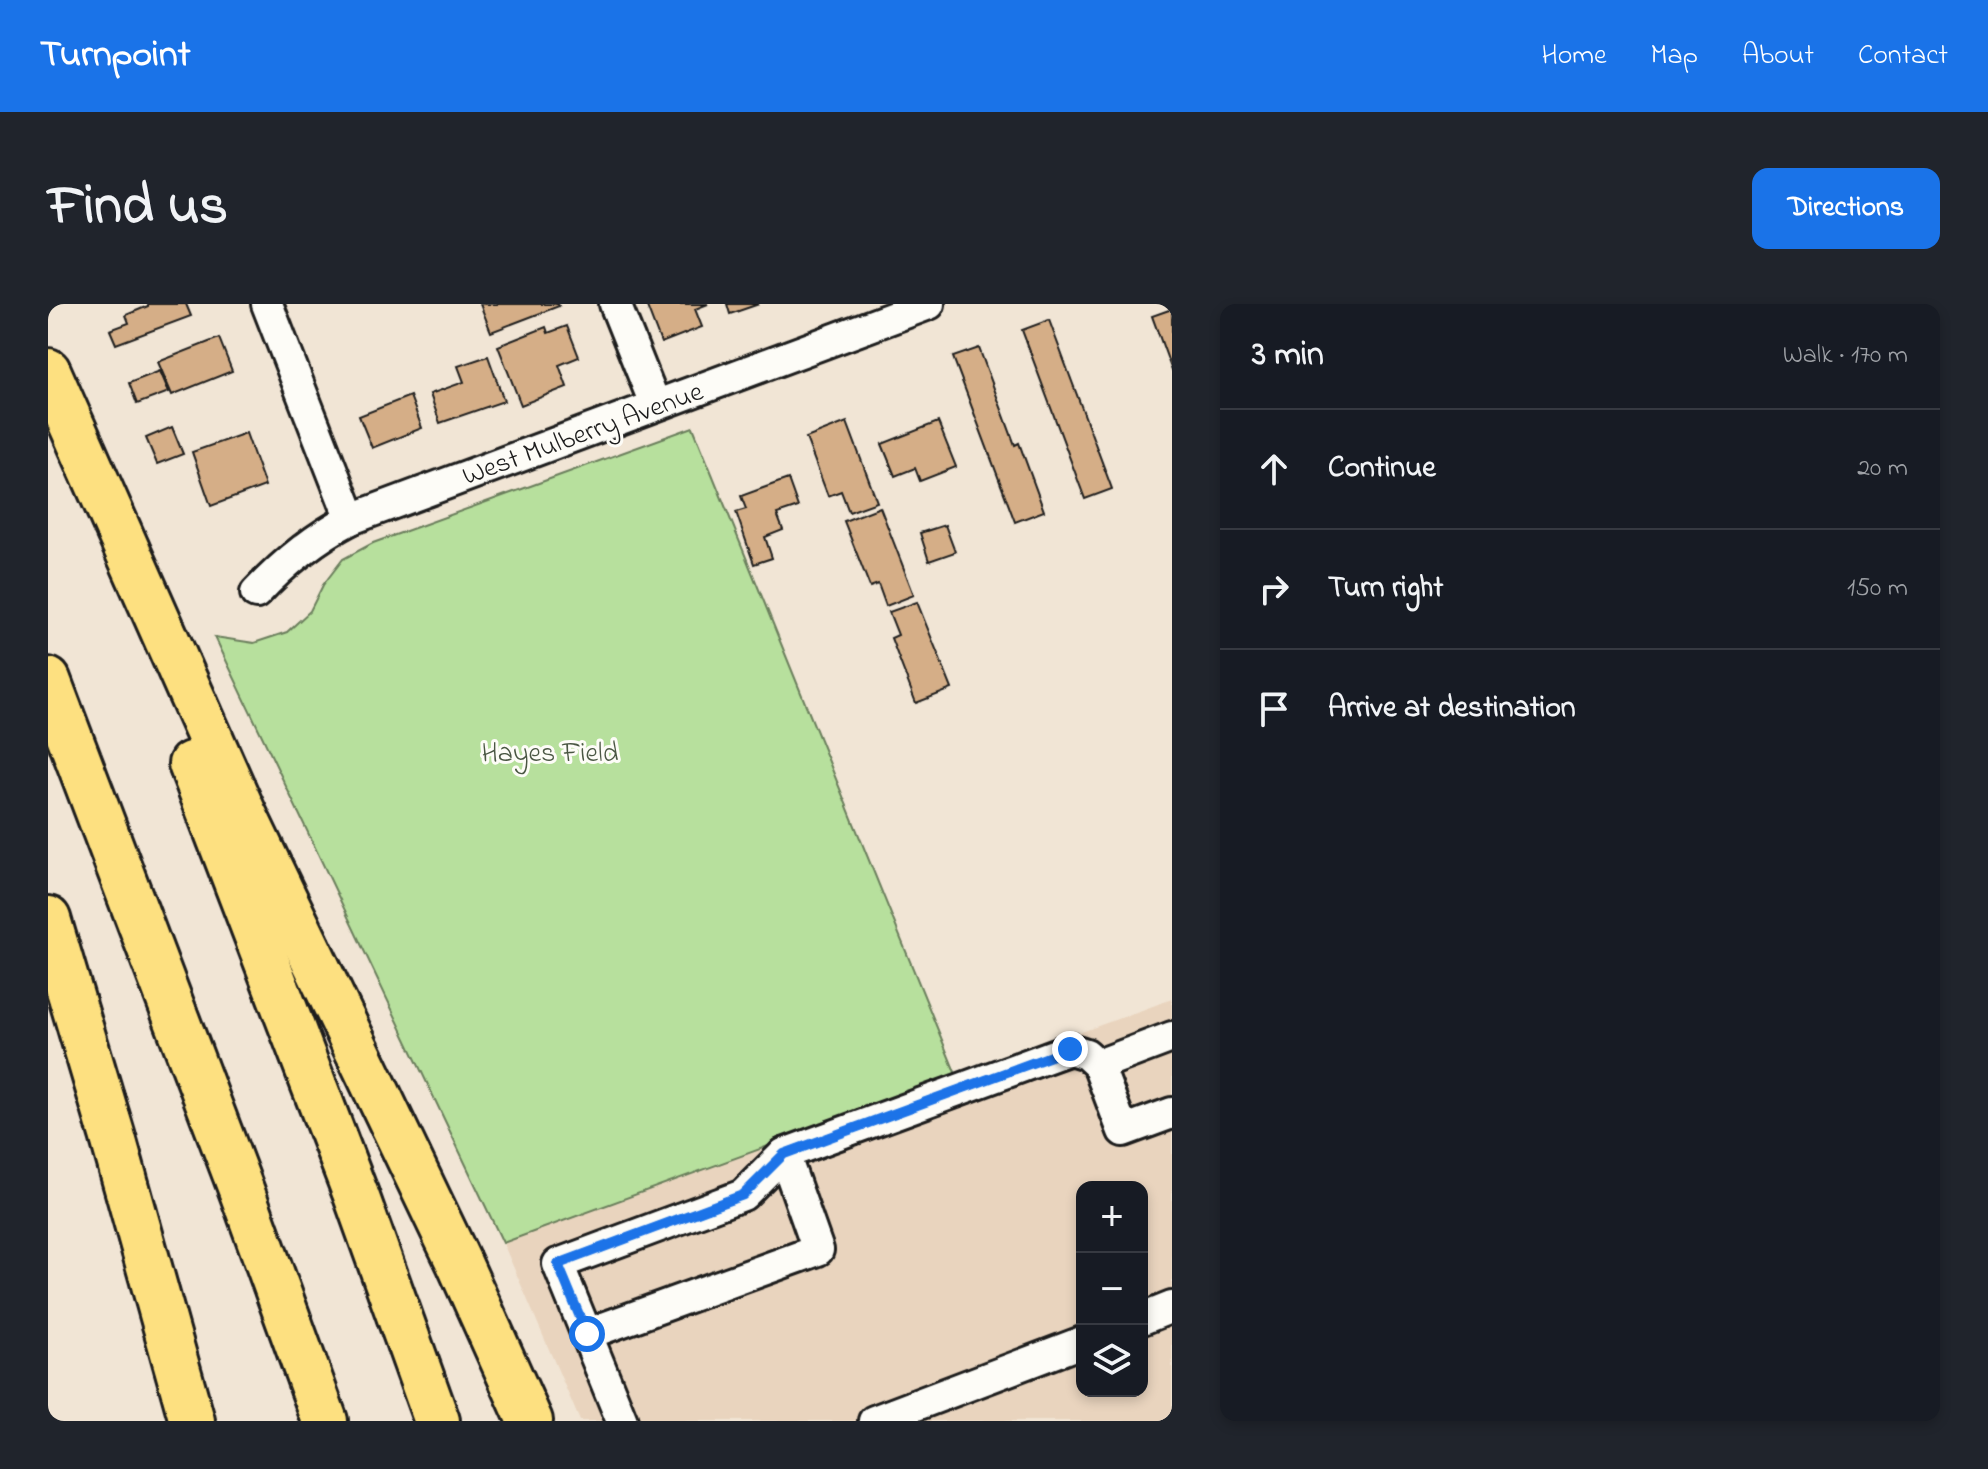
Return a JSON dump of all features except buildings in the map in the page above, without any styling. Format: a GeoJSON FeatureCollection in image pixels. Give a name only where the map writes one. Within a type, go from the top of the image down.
{"type":"FeatureCollection","features":[{"type":"Feature","properties":{"kind":"highway"},"geometry":{"type":"LineString","coordinates":[[48,371],[244,814],[459,1263],[530,1421]]}},
{"type":"Feature","properties":{"kind":"highway"},"geometry":{"type":"LineString","coordinates":[[48,413],[209,809],[356,1195],[437,1421]]}},
{"type":"Feature","properties":{"kind":"highway"},"geometry":{"type":"LineString","coordinates":[[48,680],[242,1192],[325,1421]]}},
{"type":"Feature","properties":{"kind":"highway"},"geometry":{"type":"LineString","coordinates":[[48,919],[192,1421]]}},
{"type":"Feature","properties":{"kind":"street"},"geometry":{"type":"LineString","coordinates":[[267,304],[351,519]]}},
{"type":"Feature","properties":{"kind":"street"},"geometry":{"type":"LineString","coordinates":[[615,304],[655,404]]}},
{"type":"Feature","properties":{"kind":"street","name":"West Mulberry Avenue"},"geometry":{"type":"LineString","coordinates":[[256,593],[302,549],[325,532],[351,519],[929,304]]}},
{"type":"Feature","properties":{"kind":"street"},"geometry":{"type":"LineString","coordinates":[[1098,1065],[1172,1037]]}},
{"type":"Feature","properties":{"kind":"street"},"geometry":{"type":"LineString","coordinates":[[622,1421],[558,1264],[743,1195],[784,1154],[1070,1049],[1086,1054],[1098,1065],[1123,1131],[1172,1113]]}},
{"type":"Feature","properties":{"kind":"street"},"geometry":{"type":"LineString","coordinates":[[587,1334],[818,1250],[784,1154]]}},
{"type":"Feature","properties":{"kind":"street"},"geometry":{"type":"LineString","coordinates":[[1148,1317],[1172,1307]]}},
{"type":"Feature","properties":{"kind":"street"},"geometry":{"type":"LineString","coordinates":[[874,1421],[1076,1344]]}},
{"type":"Feature","properties":{"kind":"shaded area"},"geometry":{"type":"Polygon","coordinates":[[[1172,999],[1172,1421],[580,1421],[503,1243],[1172,999]]]}},
{"type":"Feature","properties":{"kind":"green space","name":"Hayes Field"},"geometry":{"type":"Polygon","coordinates":[[[693,427],[957,1077],[503,1243],[215,637],[254,643],[287,632],[310,611],[323,585],[343,559],[373,543],[693,427]]]}},
{"type":"Feature","properties":{"kind":"route"},"geometry":{"type":"LineString","coordinates":[[587,1334],[558,1264],[743,1195],[784,1154],[1070,1049]]}}]}
